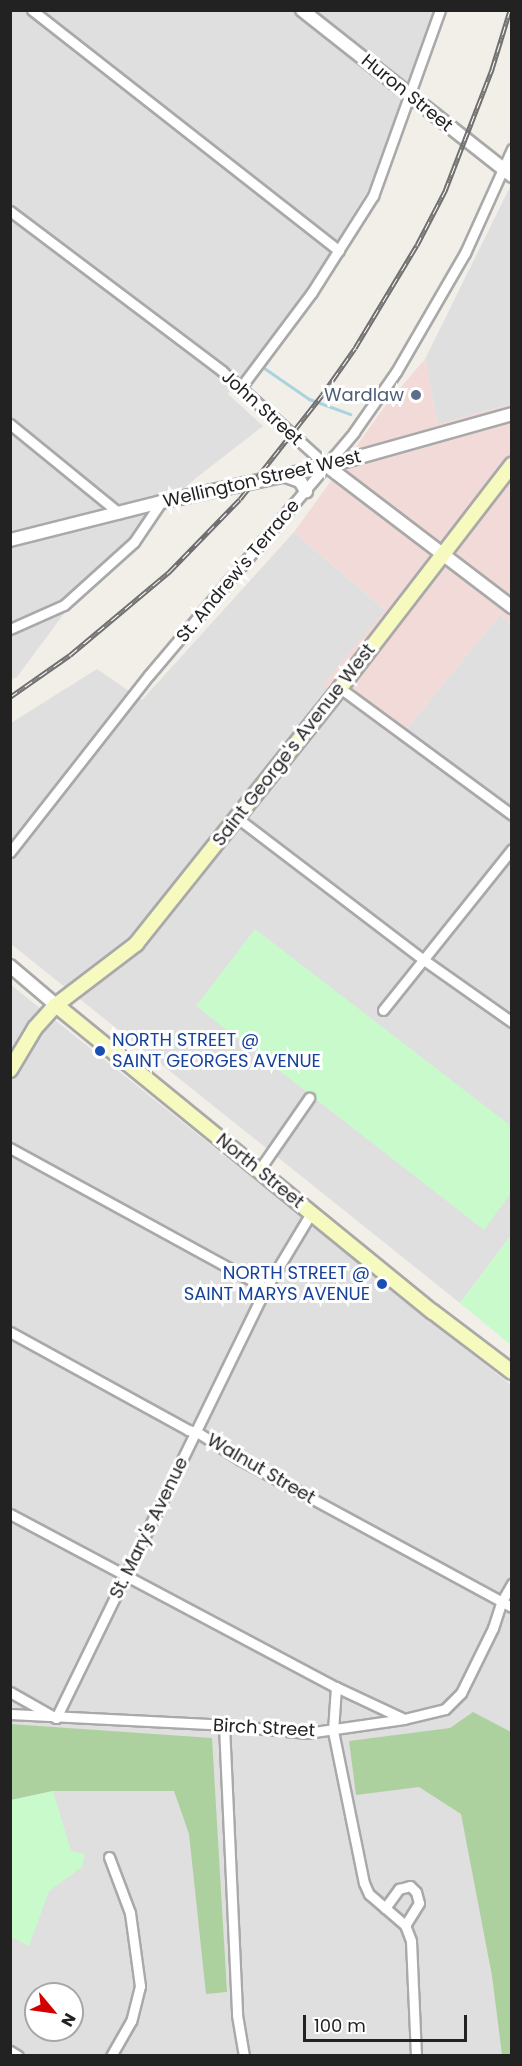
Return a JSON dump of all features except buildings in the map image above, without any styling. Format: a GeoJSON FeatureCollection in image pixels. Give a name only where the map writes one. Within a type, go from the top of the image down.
{"type":"FeatureCollection","features":[{"type":"Feature","properties":{"kind":"main road","name":"Saint George's Avenue West"},"geometry":{"type":"LineString","coordinates":[[10,1070],[35,1028],[56,1005],[136,944],[340,688],[442,552],[512,465]]}},
{"type":"Feature","properties":{"kind":"main road","name":"North Street"},"geometry":{"type":"LineString","coordinates":[[56,1005],[433,1312],[512,1371]]}},
{"type":"Feature","properties":{"kind":"street"},"geometry":{"type":"LineString","coordinates":[[33,10],[339,251]]}},
{"type":"Feature","properties":{"kind":"street","name":"Huron Street"},"geometry":{"type":"LineString","coordinates":[[302,10],[410,98],[507,172]]}},
{"type":"Feature","properties":{"kind":"street"},"geometry":{"type":"LineString","coordinates":[[241,387],[268,354],[339,251],[373,196],[440,10]]}},
{"type":"Feature","properties":{"kind":"street","name":"St. Andrew's Terrace"},"geometry":{"type":"LineString","coordinates":[[10,852],[149,675],[327,466],[396,372],[465,253],[507,172],[512,149]]}},
{"type":"Feature","properties":{"kind":"street","name":"John Street"},"geometry":{"type":"LineString","coordinates":[[10,211],[241,387],[327,466],[512,607]]}},
{"type":"Feature","properties":{"kind":"street","name":"Wellington Street West"},"geometry":{"type":"LineString","coordinates":[[10,540],[161,502],[327,466],[512,414]]}},
{"type":"Feature","properties":{"kind":"street"},"geometry":{"type":"LineString","coordinates":[[10,424],[119,513]]}},
{"type":"Feature","properties":{"kind":"street"},"geometry":{"type":"LineString","coordinates":[[285,475],[300,481],[306,491]]}},
{"type":"Feature","properties":{"kind":"street"},"geometry":{"type":"LineString","coordinates":[[10,629],[64,605],[134,542],[161,502]]}},
{"type":"Feature","properties":{"kind":"street"},"geometry":{"type":"LineString","coordinates":[[340,688],[512,815]]}},
{"type":"Feature","properties":{"kind":"street"},"geometry":{"type":"LineString","coordinates":[[236,817],[424,960],[512,1022]]}},
{"type":"Feature","properties":{"kind":"street"},"geometry":{"type":"LineString","coordinates":[[383,1010],[512,849]]}},
{"type":"Feature","properties":{"kind":"street","name":"North Street"},"geometry":{"type":"LineString","coordinates":[[10,966],[56,1005]]}},
{"type":"Feature","properties":{"kind":"street"},"geometry":{"type":"LineString","coordinates":[[259,1170],[309,1098]]}},
{"type":"Feature","properties":{"kind":"street"},"geometry":{"type":"LineString","coordinates":[[10,1148],[266,1288]]}},
{"type":"Feature","properties":{"kind":"street","name":"St. Mary's Avenue"},"geometry":{"type":"LineString","coordinates":[[56,1718],[266,1288],[311,1213]]}},
{"type":"Feature","properties":{"kind":"street","name":"Walnut Street"},"geometry":{"type":"LineString","coordinates":[[10,1332],[188,1430],[197,1432],[241,1460],[512,1606]]}},
{"type":"Feature","properties":{"kind":"street"},"geometry":{"type":"LineString","coordinates":[[10,1514],[336,1687],[404,1719]]}},
{"type":"Feature","properties":{"kind":"street","name":"Birch Street"},"geometry":{"type":"LineString","coordinates":[[10,1714],[224,1725],[307,1733],[404,1719],[445,1709],[460,1693],[512,1584]]}},
{"type":"Feature","properties":{"kind":"street"},"geometry":{"type":"LineString","coordinates":[[336,1687],[333,1731],[364,1883],[369,1894],[405,1925],[411,1941],[416,2055]]}},
{"type":"Feature","properties":{"kind":"street"},"geometry":{"type":"LineString","coordinates":[[10,1692],[56,1718]]}},
{"type":"Feature","properties":{"kind":"street"},"geometry":{"type":"LineString","coordinates":[[224,1725],[237,2015],[244,2055]]}},
{"type":"Feature","properties":{"kind":"street"},"geometry":{"type":"LineString","coordinates":[[109,1857],[130,1913],[140,1986],[131,2020],[111,2055]]}},
{"type":"Feature","properties":{"kind":"street"},"geometry":{"type":"LineString","coordinates":[[385,1908],[399,1889],[410,1886],[416,1892],[419,1903],[405,1925]]}},
{"type":"Feature","properties":{"kind":"street"},"geometry":{"type":"LineString","coordinates":[[10,2051],[18,2055]]}},
{"type":"Feature","properties":{"kind":"shaded area"},"geometry":{"type":"Polygon","coordinates":[[[11,11],[436,11],[380,170],[309,287],[228,394],[263,426],[196,478],[100,565],[17,677],[11,680],[11,11]]]}},
{"type":"Feature","properties":{"kind":"shaded area"},"geometry":{"type":"Polygon","coordinates":[[[511,185],[511,404],[438,424],[425,359],[511,185]]]}},
{"type":"Feature","properties":{"kind":"shaded area"},"geometry":{"type":"Polygon","coordinates":[[[425,359],[438,424],[511,404],[511,625],[500,615],[397,740],[323,684],[385,610],[294,532],[388,402],[425,359]]]}},
{"type":"Feature","properties":{"kind":"shaded area"},"geometry":{"type":"Polygon","coordinates":[[[294,532],[385,610],[397,740],[500,615],[511,625],[511,1235],[460,1303],[11,944],[11,723],[97,669],[142,700],[294,532]]]}},
{"type":"Feature","properties":{"kind":"shaded area"},"geometry":{"type":"Polygon","coordinates":[[[10,984],[511,1385],[511,2055],[11,2055],[10,984]]]}},
{"type":"Feature","properties":{"kind":"green space"},"geometry":{"type":"Polygon","coordinates":[[[255,929],[511,1126],[511,1193],[484,1230],[196,1006],[255,929]]]}},
{"type":"Feature","properties":{"kind":"green space"},"geometry":{"type":"Polygon","coordinates":[[[511,1235],[511,1345],[460,1303],[511,1235]]]}},
{"type":"Feature","properties":{"kind":"green space"},"geometry":{"type":"Polygon","coordinates":[[[473,1712],[511,1732],[511,2055],[502,2055],[492,1976],[461,1814],[419,1787],[356,1795],[349,1741],[450,1728],[473,1712]]]}},
{"type":"Feature","properties":{"kind":"green space"},"geometry":{"type":"Polygon","coordinates":[[[10,1724],[212,1738],[227,1992],[206,1994],[189,1834],[174,1791],[53,1791],[11,1800],[10,1724]]]}},
{"type":"Feature","properties":{"kind":"green space"},"geometry":{"type":"Polygon","coordinates":[[[53,1791],[71,1851],[85,1854],[82,1867],[49,1891],[29,1946],[11,1937],[11,1800],[53,1791]]]}},
{"type":"Feature","properties":{"kind":"waterway"},"geometry":{"type":"LineString","coordinates":[[264,368],[309,399],[350,414]]}},
{"type":"Feature","properties":{"kind":"railway"},"geometry":{"type":"LineString","coordinates":[[10,697],[70,655],[170,571],[240,499],[322,395],[355,348],[417,245],[445,191],[492,69],[510,10]]}},
{"type":"Feature","properties":{"kind":"place","name":"Wardlaw"},"geometry":{"type":"Point","coordinates":[416,395]}},
{"type":"Feature","properties":{"kind":"place","name":"NORTH STREET @ SAINT GEORGES AVENUE"},"geometry":{"type":"Point","coordinates":[100,1051]}},
{"type":"Feature","properties":{"kind":"place","name":"NORTH STREET @ SAINT MARYS AVENUE"},"geometry":{"type":"Point","coordinates":[382,1284]}}]}
